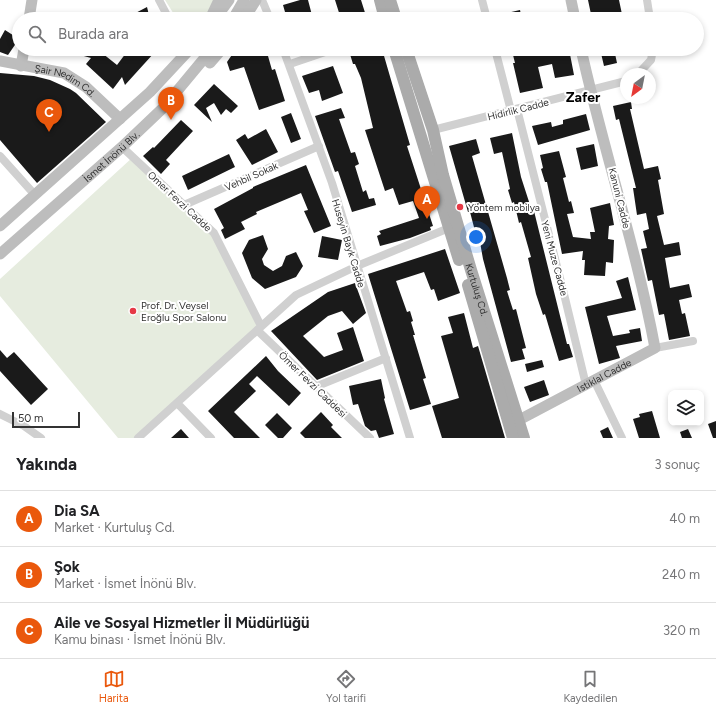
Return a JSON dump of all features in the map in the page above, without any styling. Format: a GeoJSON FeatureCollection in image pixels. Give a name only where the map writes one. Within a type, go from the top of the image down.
{"type":"FeatureCollection","features":[{"type":"Feature","properties":{"kind":"main road"},"geometry":{"type":"LineString","coordinates":[[30,12],[32,0]]}},
{"type":"Feature","properties":{"kind":"main road"},"geometry":{"type":"LineString","coordinates":[[213,12],[219,0]]}},
{"type":"Feature","properties":{"kind":"main road"},"geometry":{"type":"LineString","coordinates":[[220,12],[229,0]]}},
{"type":"Feature","properties":{"kind":"main road"},"geometry":{"type":"LineString","coordinates":[[237,12],[244,0]]}},
{"type":"Feature","properties":{"kind":"main road"},"geometry":{"type":"LineString","coordinates":[[248,12],[256,0]]}},
{"type":"Feature","properties":{"kind":"main road"},"geometry":{"type":"LineString","coordinates":[[380,0],[383,12]]}},
{"type":"Feature","properties":{"kind":"main road"},"geometry":{"type":"LineString","coordinates":[[390,0],[394,12]]}},
{"type":"Feature","properties":{"kind":"main road"},"geometry":{"type":"LineString","coordinates":[[571,0],[574,12]]}},
{"type":"Feature","properties":{"kind":"main road"},"geometry":{"type":"LineString","coordinates":[[21,66],[23,56]]}},
{"type":"Feature","properties":{"kind":"main road"},"geometry":{"type":"LineString","coordinates":[[0,226],[150,92],[182,56]]}},
{"type":"Feature","properties":{"kind":"main road","name":"İsmet İnönü Blv."},"geometry":{"type":"LineString","coordinates":[[0,254],[122,147],[163,108],[206,56]]}},
{"type":"Feature","properties":{"kind":"main road"},"geometry":{"type":"LineString","coordinates":[[163,108],[196,79],[216,56]]}},
{"type":"Feature","properties":{"kind":"main road","name":"Kurtuluş Cd."},"geometry":{"type":"LineString","coordinates":[[396,56],[513,438]]}},
{"type":"Feature","properties":{"kind":"main road","name":"Kurtuluş Cd."},"geometry":{"type":"LineString","coordinates":[[408,56],[433,130],[443,175],[524,438]]}},
{"type":"Feature","properties":{"kind":"main road","name":"Kanuni Cadde"},"geometry":{"type":"LineString","coordinates":[[583,56],[590,90],[620,198],[655,348]]}},
{"type":"Feature","properties":{"kind":"main road","name":"Şair Nedim Cd."},"geometry":{"type":"LineString","coordinates":[[0,61],[64,73],[86,87],[120,119]]}},
{"type":"Feature","properties":{"kind":"main road","name":"Istiklal Cadde"},"geometry":{"type":"LineString","coordinates":[[519,420],[655,348]]}},
{"type":"Feature","properties":{"kind":"street"},"geometry":{"type":"LineString","coordinates":[[159,0],[165,12]]}},
{"type":"Feature","properties":{"kind":"street"},"geometry":{"type":"LineString","coordinates":[[262,0],[267,12]]}},
{"type":"Feature","properties":{"kind":"street"},"geometry":{"type":"LineString","coordinates":[[482,0],[485,12]]}},
{"type":"Feature","properties":{"kind":"street"},"geometry":{"type":"LineString","coordinates":[[647,0],[649,12]]}},
{"type":"Feature","properties":{"kind":"street","name":"Huseyin Bayk Cadde"},"geometry":{"type":"LineString","coordinates":[[286,56],[319,146],[410,438]]}},
{"type":"Feature","properties":{"kind":"street"},"geometry":{"type":"LineString","coordinates":[[290,64],[313,56]]}},
{"type":"Feature","properties":{"kind":"street","name":"Yeni Muze Cadde"},"geometry":{"type":"LineString","coordinates":[[497,56],[514,110],[564,294],[590,382],[622,438]]}},
{"type":"Feature","properties":{"kind":"street"},"geometry":{"type":"LineString","coordinates":[[644,68],[651,60],[652,56]]}},
{"type":"Feature","properties":{"kind":"street","name":"Hidirlik Cadde"},"geometry":{"type":"LineString","coordinates":[[433,130],[620,82]]}},
{"type":"Feature","properties":{"kind":"street","name":"Vehbil Sokak"},"geometry":{"type":"LineString","coordinates":[[184,205],[319,146]]}},
{"type":"Feature","properties":{"kind":"street","name":"Omer Fevzi Cadde"},"geometry":{"type":"LineString","coordinates":[[122,147],[214,233],[259,328]]}},
{"type":"Feature","properties":{"kind":"street"},"geometry":{"type":"LineString","coordinates":[[0,156],[35,195]]}},
{"type":"Feature","properties":{"kind":"street"},"geometry":{"type":"LineString","coordinates":[[138,438],[296,295],[357,266],[449,228]]}},
{"type":"Feature","properties":{"kind":"street","name":"Ömer Fevzi Caddesi"},"geometry":{"type":"LineString","coordinates":[[259,328],[315,387],[370,438]]}},
{"type":"Feature","properties":{"kind":"street","name":"Istiklal Cadde"},"geometry":{"type":"LineString","coordinates":[[655,348],[693,341]]}},
{"type":"Feature","properties":{"kind":"street"},"geometry":{"type":"LineString","coordinates":[[315,387],[386,358]]}},
{"type":"Feature","properties":{"kind":"street"},"geometry":{"type":"LineString","coordinates":[[177,403],[211,438]]}},
{"type":"Feature","properties":{"kind":"street"},"geometry":{"type":"LineString","coordinates":[[0,414],[24,426],[41,438]]}},
{"type":"Feature","properties":{"kind":"shaded area"},"geometry":{"type":"Polygon","coordinates":[[[165,0],[220,0],[211,12],[173,12],[165,0]]]}},
{"type":"Feature","properties":{"kind":"shaded area","name":"Prof. Dr. Veysel Eroğlu Spor Salonu"},"geometry":{"type":"Polygon","coordinates":[[[133,157],[214,233],[261,326],[138,438],[118,438],[0,296],[0,279],[133,157]]]}},
{"type":"Feature","properties":{"kind":"building"},"geometry":{"type":"Polygon","coordinates":[[[300,0],[308,0],[311,12],[285,12],[283,5],[300,0]]]}},
{"type":"Feature","properties":{"kind":"building"},"geometry":{"type":"Polygon","coordinates":[[[335,0],[361,0],[365,12],[339,12],[335,0]]]}},
{"type":"Feature","properties":{"kind":"building"},"geometry":{"type":"Polygon","coordinates":[[[588,0],[619,0],[622,12],[591,12],[588,0]]]}},
{"type":"Feature","properties":{"kind":"building"},"geometry":{"type":"Polygon","coordinates":[[[147,7],[148,12],[137,12],[147,7]]]}},
{"type":"Feature","properties":{"kind":"building"},"geometry":{"type":"Polygon","coordinates":[[[5,30],[12,34],[12,49],[8,55],[0,52],[0,39],[5,30]]]}},
{"type":"Feature","properties":{"kind":"building"},"geometry":{"type":"Polygon","coordinates":[[[84,56],[106,56],[117,65],[124,56],[151,56],[125,85],[122,77],[113,89],[86,64],[91,58],[84,56]]]}},
{"type":"Feature","properties":{"kind":"building"},"geometry":{"type":"Polygon","coordinates":[[[231,56],[268,56],[272,70],[275,69],[285,101],[259,110],[244,67],[230,71],[227,62],[231,56]]]}},
{"type":"Feature","properties":{"kind":"building"},"geometry":{"type":"Polygon","coordinates":[[[351,56],[384,56],[410,145],[407,146],[433,226],[430,227],[431,230],[410,238],[380,246],[377,236],[381,234],[379,231],[419,218],[413,201],[399,205],[393,188],[385,191],[365,130],[373,128],[361,78],[355,64],[353,64],[351,56]]]}},
{"type":"Feature","properties":{"kind":"building"},"geometry":{"type":"Polygon","coordinates":[[[513,56],[570,56],[574,75],[555,78],[552,64],[538,67],[543,88],[520,93],[513,63],[515,63],[513,56]]]}},
{"type":"Feature","properties":{"kind":"building"},"geometry":{"type":"Polygon","coordinates":[[[602,56],[616,56],[617,63],[604,66],[602,56]]]}},
{"type":"Feature","properties":{"kind":"building"},"geometry":{"type":"Polygon","coordinates":[[[333,66],[343,93],[322,101],[319,90],[309,93],[302,76],[333,66]]]}},
{"type":"Feature","properties":{"kind":"building"},"geometry":{"type":"Polygon","coordinates":[[[0,73],[34,76],[50,80],[70,89],[106,122],[37,183],[0,140],[0,73]]]}},
{"type":"Feature","properties":{"kind":"building"},"geometry":{"type":"Polygon","coordinates":[[[214,84],[238,106],[231,113],[226,109],[221,115],[214,103],[206,108],[212,122],[194,105],[214,84]]]}},
{"type":"Feature","properties":{"kind":"building"},"geometry":{"type":"Polygon","coordinates":[[[631,104],[632,109],[630,109],[644,169],[658,166],[661,179],[658,180],[664,214],[657,216],[664,245],[679,242],[681,255],[665,258],[670,288],[689,284],[692,297],[679,300],[682,314],[685,313],[690,336],[669,340],[664,314],[659,315],[652,280],[648,281],[641,249],[647,248],[643,231],[649,229],[646,213],[637,215],[633,188],[636,188],[619,119],[616,120],[613,106],[631,104]]]}},
{"type":"Feature","properties":{"kind":"building"},"geometry":{"type":"Polygon","coordinates":[[[341,108],[345,118],[339,119],[351,153],[355,152],[359,164],[355,166],[363,192],[366,190],[369,199],[374,198],[376,205],[352,212],[338,171],[335,172],[315,116],[341,108]]]}},
{"type":"Feature","properties":{"kind":"building"},"geometry":{"type":"Polygon","coordinates":[[[291,113],[301,139],[291,143],[281,117],[291,113]]]}},
{"type":"Feature","properties":{"kind":"building"},"geometry":{"type":"Polygon","coordinates":[[[586,114],[590,130],[538,145],[532,126],[551,122],[552,127],[563,124],[563,120],[586,114]]]}},
{"type":"Feature","properties":{"kind":"building"},"geometry":{"type":"Polygon","coordinates":[[[181,120],[193,131],[166,160],[170,164],[161,174],[143,156],[153,147],[154,148],[181,120]]]}},
{"type":"Feature","properties":{"kind":"building"},"geometry":{"type":"Polygon","coordinates":[[[266,129],[278,152],[252,165],[236,140],[245,134],[248,139],[266,129]]]}},
{"type":"Feature","properties":{"kind":"building"},"geometry":{"type":"Polygon","coordinates":[[[512,133],[521,177],[531,208],[533,207],[567,344],[569,344],[573,357],[559,361],[545,314],[543,315],[536,294],[528,258],[531,257],[521,222],[519,223],[514,202],[512,203],[508,190],[510,189],[502,152],[494,154],[490,138],[512,133]]]}},
{"type":"Feature","properties":{"kind":"building"},"geometry":{"type":"Polygon","coordinates":[[[476,139],[480,153],[472,156],[507,278],[510,290],[507,291],[513,310],[516,309],[526,348],[522,349],[525,359],[511,362],[483,259],[478,231],[475,231],[470,212],[468,212],[449,146],[476,139]]]}},
{"type":"Feature","properties":{"kind":"building"},"geometry":{"type":"Polygon","coordinates":[[[594,144],[598,166],[581,170],[576,148],[594,144]]]}},
{"type":"Feature","properties":{"kind":"building"},"geometry":{"type":"Polygon","coordinates":[[[559,151],[566,177],[563,178],[569,202],[571,201],[574,213],[567,214],[573,237],[591,239],[590,232],[595,232],[590,208],[610,203],[614,225],[609,226],[608,239],[614,240],[613,263],[606,262],[605,276],[584,275],[585,260],[582,260],[583,251],[562,254],[547,182],[545,182],[541,169],[543,168],[540,155],[559,151]]]}},
{"type":"Feature","properties":{"kind":"building"},"geometry":{"type":"Polygon","coordinates":[[[229,154],[235,167],[188,190],[182,176],[229,154]]]}},
{"type":"Feature","properties":{"kind":"building"},"geometry":{"type":"Polygon","coordinates":[[[306,165],[331,226],[314,233],[304,211],[308,210],[301,193],[256,212],[257,214],[241,222],[245,229],[225,239],[221,230],[224,228],[214,209],[253,187],[306,165]]]}},
{"type":"Feature","properties":{"kind":"building"},"geometry":{"type":"Polygon","coordinates":[[[263,235],[268,249],[262,259],[264,265],[273,271],[282,266],[286,256],[296,252],[303,266],[296,277],[265,289],[252,278],[242,253],[249,240],[263,235]]]}},
{"type":"Feature","properties":{"kind":"building"},"geometry":{"type":"Polygon","coordinates":[[[322,236],[342,240],[338,260],[318,257],[322,236]]]}},
{"type":"Feature","properties":{"kind":"building"},"geometry":{"type":"Polygon","coordinates":[[[445,249],[460,293],[438,301],[434,289],[431,290],[424,272],[396,281],[407,312],[410,311],[413,321],[411,322],[415,335],[413,335],[426,378],[423,379],[431,404],[410,410],[368,274],[445,249]]]}},
{"type":"Feature","properties":{"kind":"building"},"geometry":{"type":"Polygon","coordinates":[[[628,277],[636,310],[607,316],[613,336],[630,333],[629,330],[640,328],[642,341],[616,346],[620,358],[599,364],[585,307],[622,298],[616,281],[628,277]]]}},
{"type":"Feature","properties":{"kind":"building"},"geometry":{"type":"Polygon","coordinates":[[[355,283],[366,313],[353,324],[342,311],[328,316],[303,336],[324,357],[343,350],[337,333],[353,327],[364,361],[317,380],[271,331],[328,292],[355,283]]]}},
{"type":"Feature","properties":{"kind":"building"},"geometry":{"type":"Polygon","coordinates":[[[464,313],[473,348],[478,346],[505,438],[442,438],[432,406],[459,398],[441,336],[453,333],[448,317],[464,313]]]}},
{"type":"Feature","properties":{"kind":"building"},"geometry":{"type":"Polygon","coordinates":[[[0,350],[7,358],[14,352],[48,389],[31,405],[0,371],[0,350]]]}},
{"type":"Feature","properties":{"kind":"building"},"geometry":{"type":"Polygon","coordinates":[[[266,356],[278,371],[301,393],[289,406],[257,376],[249,384],[256,391],[234,412],[260,438],[234,438],[208,411],[266,356]]]}},
{"type":"Feature","properties":{"kind":"building"},"geometry":{"type":"Polygon","coordinates":[[[542,360],[544,367],[527,372],[525,364],[542,360]]]}},
{"type":"Feature","properties":{"kind":"building"},"geometry":{"type":"Polygon","coordinates":[[[381,379],[384,399],[394,434],[379,438],[376,430],[371,431],[365,426],[358,404],[353,405],[349,386],[381,379]]]}},
{"type":"Feature","properties":{"kind":"building"},"geometry":{"type":"Polygon","coordinates":[[[544,380],[549,395],[530,402],[524,387],[544,380]]]}},
{"type":"Feature","properties":{"kind":"building"},"geometry":{"type":"Polygon","coordinates":[[[652,411],[660,438],[639,438],[633,419],[640,417],[639,414],[652,411]]]}},
{"type":"Feature","properties":{"kind":"building"},"geometry":{"type":"Polygon","coordinates":[[[321,412],[333,425],[331,427],[342,438],[305,438],[300,433],[321,412]]]}},
{"type":"Feature","properties":{"kind":"building"},"geometry":{"type":"Polygon","coordinates":[[[277,413],[292,428],[283,438],[278,438],[265,425],[277,413]]]}},
{"type":"Feature","properties":{"kind":"building"},"geometry":{"type":"Polygon","coordinates":[[[716,421],[716,438],[713,438],[708,424],[716,421]]]}},
{"type":"Feature","properties":{"kind":"building"},"geometry":{"type":"Polygon","coordinates":[[[608,427],[613,438],[603,438],[600,431],[608,427]]]}},
{"type":"Feature","properties":{"kind":"building"},"geometry":{"type":"Polygon","coordinates":[[[181,429],[189,438],[171,438],[181,429]]]}},
{"type":"Feature","properties":{"kind":"building"},"geometry":{"type":"Polygon","coordinates":[[[688,429],[692,438],[682,438],[680,432],[688,429]]]}},
{"type":"Feature","properties":{"kind":"place","name":"Şok"},"geometry":{"type":"Point","coordinates":[171,120]}},
{"type":"Feature","properties":{"kind":"place","name":"Aile ve Sosyal Hizmetler İl Müdürlüğü"},"geometry":{"type":"Point","coordinates":[49,132]}},
{"type":"Feature","properties":{"kind":"place","name":"Yöntem mobilya"},"geometry":{"type":"Point","coordinates":[460,207]}},
{"type":"Feature","properties":{"kind":"place","name":"Dia SA"},"geometry":{"type":"Point","coordinates":[427,219]}},
{"type":"Feature","properties":{"kind":"place","name":"Prof. Dr. Veysel Eroğlu Spor Salonu"},"geometry":{"type":"Point","coordinates":[133,311]}},
{"type":"Feature","properties":{"kind":"district","name":"Zafer"},"geometry":{"type":"Point","coordinates":[583,97]}}]}
